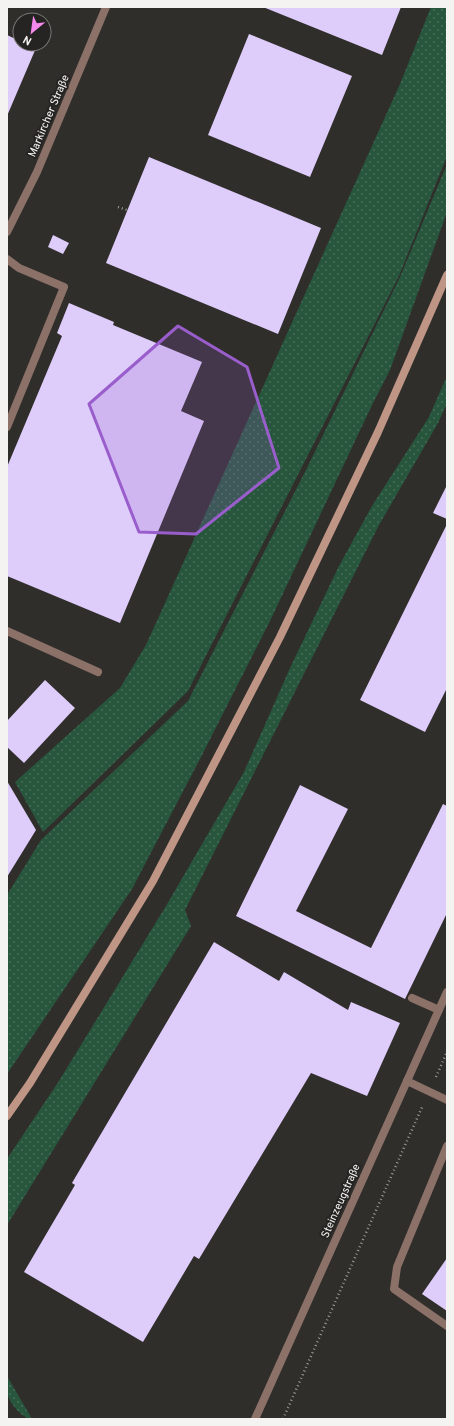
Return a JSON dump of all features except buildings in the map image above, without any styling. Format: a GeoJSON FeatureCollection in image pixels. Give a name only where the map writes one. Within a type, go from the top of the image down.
{"type":"FeatureCollection","features":[{"type":"Feature","properties":{"kind":"main road"},"geometry":{"type":"LineString","coordinates":[[7,1116],[30,1083],[153,881],[280,637],[378,432],[447,275]]}},
{"type":"Feature","properties":{"kind":"street","name":"Markircher Straße"},"geometry":{"type":"LineString","coordinates":[[7,232],[37,172],[106,7]]}},
{"type":"Feature","properties":{"kind":"street"},"geometry":{"type":"LineString","coordinates":[[7,259],[19,268],[64,288],[7,427]]}},
{"type":"Feature","properties":{"kind":"street"},"geometry":{"type":"LineString","coordinates":[[7,631],[98,672]]}},
{"type":"Feature","properties":{"kind":"street","name":"Steinzeugstraße"},"geometry":{"type":"LineString","coordinates":[[255,1419],[447,992]]}},
{"type":"Feature","properties":{"kind":"street"},"geometry":{"type":"LineString","coordinates":[[412,998],[439,1010]]}},
{"type":"Feature","properties":{"kind":"street"},"geometry":{"type":"LineString","coordinates":[[407,1080],[447,1100]]}},
{"type":"Feature","properties":{"kind":"street"},"geometry":{"type":"LineString","coordinates":[[447,1146],[397,1267],[394,1289],[447,1326]]}},
{"type":"Feature","properties":{"kind":"path"},"geometry":{"type":"LineString","coordinates":[[118,207],[127,210]]}},
{"type":"Feature","properties":{"kind":"path"},"geometry":{"type":"LineString","coordinates":[[283,1419],[447,1052]]}},
{"type":"Feature","properties":{"kind":"highlighted area"},"geometry":{"type":"Polygon","coordinates":[[[178,326],[247,367],[279,468],[196,534],[139,532],[89,404],[178,326]]]}},
{"type":"Feature","properties":{"kind":"green space"},"geometry":{"type":"Polygon","coordinates":[[[431,7],[447,7],[447,156],[399,276],[188,691],[43,832],[15,782],[120,688],[146,645],[400,84],[431,7]]]}},
{"type":"Feature","properties":{"kind":"green space"},"geometry":{"type":"Polygon","coordinates":[[[447,164],[447,212],[390,370],[270,621],[132,889],[7,1074],[7,895],[41,840],[188,701],[306,470],[400,277],[447,164]]]}},
{"type":"Feature","properties":{"kind":"green space"},"geometry":{"type":"Polygon","coordinates":[[[447,376],[447,403],[438,423],[379,525],[185,910],[191,926],[7,1225],[7,1159],[59,1081],[166,906],[244,772],[290,668],[339,566],[372,506],[429,417],[447,376]]]}},
{"type":"Feature","properties":{"kind":"green space"},"geometry":{"type":"Polygon","coordinates":[[[7,1376],[32,1419],[20,1413],[10,1400],[7,1390],[7,1376]]]}}]}
